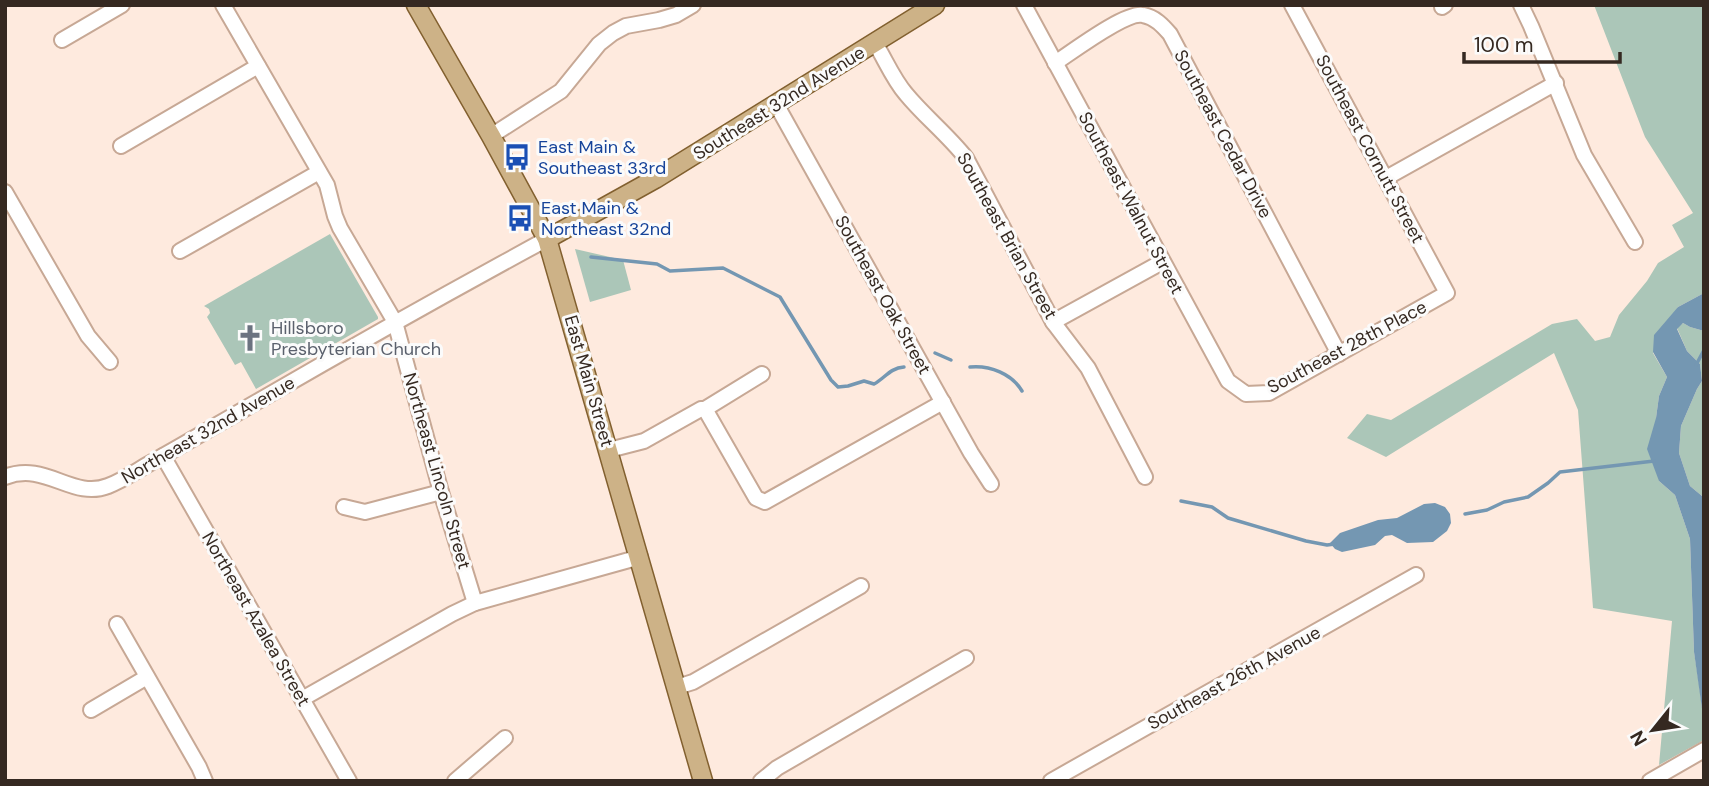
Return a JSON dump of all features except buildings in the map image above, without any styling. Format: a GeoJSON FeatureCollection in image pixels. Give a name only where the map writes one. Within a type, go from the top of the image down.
{"type":"FeatureCollection","features":[{"type":"Feature","properties":{"kind":"main road","name":"East Main Street"},"geometry":{"type":"LineString","coordinates":[[416,5],[547,239],[703,781]]}},
{"type":"Feature","properties":{"kind":"main road","name":"Southeast 32nd Avenue"},"geometry":{"type":"LineString","coordinates":[[547,239],[655,180],[935,5]]}},
{"type":"Feature","properties":{"kind":"street"},"geometry":{"type":"LineString","coordinates":[[62,40],[122,5]]}},
{"type":"Feature","properties":{"kind":"street","name":"Northeast Lincoln Street"},"geometry":{"type":"LineString","coordinates":[[223,5],[327,185],[340,228],[395,322],[475,604]]}},
{"type":"Feature","properties":{"kind":"street"},"geometry":{"type":"LineString","coordinates":[[491,136],[561,91],[599,44],[613,33],[626,26],[676,15],[693,5]]}},
{"type":"Feature","properties":{"kind":"street","name":"Southeast Walnut Street"},"geometry":{"type":"LineString","coordinates":[[1024,5],[1228,381],[1246,394]]}},
{"type":"Feature","properties":{"kind":"street","name":"Southeast Cornutt Street"},"geometry":{"type":"LineString","coordinates":[[1292,5],[1447,293]]}},
{"type":"Feature","properties":{"kind":"street"},"geometry":{"type":"LineString","coordinates":[[1521,5],[1584,155],[1635,242]]}},
{"type":"Feature","properties":{"kind":"street","name":"Southeast Cedar Drive"},"geometry":{"type":"LineString","coordinates":[[1055,63],[1123,19],[1142,14],[1158,21],[1170,34],[1339,354]]}},
{"type":"Feature","properties":{"kind":"street","name":"Southeast Brian Street"},"geometry":{"type":"LineString","coordinates":[[875,43],[903,91],[966,158],[1054,323],[1088,368],[1145,477]]}},
{"type":"Feature","properties":{"kind":"street"},"geometry":{"type":"LineString","coordinates":[[121,146],[258,66]]}},
{"type":"Feature","properties":{"kind":"street"},"geometry":{"type":"LineString","coordinates":[[1386,178],[1556,83]]}},
{"type":"Feature","properties":{"kind":"street","name":"Southeast Oak Street"},"geometry":{"type":"LineString","coordinates":[[776,104],[971,453],[991,484]]}},
{"type":"Feature","properties":{"kind":"street"},"geometry":{"type":"LineString","coordinates":[[180,251],[319,172]]}},
{"type":"Feature","properties":{"kind":"street"},"geometry":{"type":"LineString","coordinates":[[5,192],[88,336],[110,362]]}},
{"type":"Feature","properties":{"kind":"street","name":"Northeast 32nd Avenue"},"geometry":{"type":"LineString","coordinates":[[5,477],[31,472],[80,488],[95,489],[116,482],[395,322],[547,239]]}},
{"type":"Feature","properties":{"kind":"street"},"geometry":{"type":"LineString","coordinates":[[1054,323],[1163,262]]}},
{"type":"Feature","properties":{"kind":"street","name":"Southeast 28th Place"},"geometry":{"type":"LineString","coordinates":[[1246,394],[1269,393],[1447,293]]}},
{"type":"Feature","properties":{"kind":"street"},"geometry":{"type":"LineString","coordinates":[[609,450],[644,441],[705,409],[762,374]]}},
{"type":"Feature","properties":{"kind":"street"},"geometry":{"type":"LineString","coordinates":[[705,409],[756,498],[765,502],[943,402]]}},
{"type":"Feature","properties":{"kind":"street","name":"Northeast Azalea Street"},"geometry":{"type":"LineString","coordinates":[[163,456],[349,781]]}},
{"type":"Feature","properties":{"kind":"street"},"geometry":{"type":"LineString","coordinates":[[344,507],[365,512],[442,492]]}},
{"type":"Feature","properties":{"kind":"street"},"geometry":{"type":"LineString","coordinates":[[302,699],[452,614],[475,604],[640,557]]}},
{"type":"Feature","properties":{"kind":"street","name":"Southeast 26th Avenue"},"geometry":{"type":"LineString","coordinates":[[1051,781],[1416,575]]}},
{"type":"Feature","properties":{"kind":"street"},"geometry":{"type":"LineString","coordinates":[[677,687],[693,682],[861,586]]}},
{"type":"Feature","properties":{"kind":"street"},"geometry":{"type":"LineString","coordinates":[[117,624],[205,781]]}},
{"type":"Feature","properties":{"kind":"street"},"geometry":{"type":"LineString","coordinates":[[761,781],[776,768],[966,658]]}},
{"type":"Feature","properties":{"kind":"street"},"geometry":{"type":"LineString","coordinates":[[91,709],[148,677]]}},
{"type":"Feature","properties":{"kind":"street"},"geometry":{"type":"LineString","coordinates":[[455,781],[505,738]]}},
{"type":"Feature","properties":{"kind":"street"},"geometry":{"type":"LineString","coordinates":[[1650,781],[1703,751]]}},
{"type":"Feature","properties":{"kind":"green space"},"geometry":{"type":"Polygon","coordinates":[[[1594,5],[1704,5],[1704,293],[1678,307],[1653,353],[1667,377],[1659,396],[1656,418],[1659,481],[1675,495],[1690,539],[1694,652],[1704,740],[1659,765],[1672,621],[1593,608],[1578,410],[1554,353],[1386,457],[1347,438],[1367,414],[1391,420],[1552,324],[1577,319],[1595,341],[1610,337],[1619,315],[1658,263],[1684,247],[1672,225],[1693,213],[1645,137],[1594,5]]]}},
{"type":"Feature","properties":{"kind":"green space"},"geometry":{"type":"Polygon","coordinates":[[[330,234],[378,319],[256,389],[241,362],[235,365],[207,317],[209,309],[204,306],[330,234]]]}},
{"type":"Feature","properties":{"kind":"green space"},"geometry":{"type":"Polygon","coordinates":[[[575,249],[623,260],[631,290],[590,302],[575,249]]]}},
{"type":"Feature","properties":{"kind":"green space"},"geometry":{"type":"Polygon","coordinates":[[[1683,323],[1704,331],[1704,515],[1702,496],[1690,486],[1679,453],[1681,426],[1702,381],[1700,364],[1687,351],[1677,328],[1683,323]]]}},
{"type":"Feature","properties":{"kind":"water"},"geometry":{"type":"Polygon","coordinates":[[[1704,293],[1704,331],[1683,323],[1677,329],[1687,351],[1700,364],[1702,381],[1681,426],[1679,453],[1690,486],[1702,496],[1704,723],[1694,652],[1690,539],[1675,495],[1659,481],[1647,449],[1659,396],[1667,377],[1653,352],[1654,335],[1678,307],[1704,293]]]}},
{"type":"Feature","properties":{"kind":"water"},"geometry":{"type":"Polygon","coordinates":[[[1435,503],[1445,507],[1450,514],[1451,523],[1447,531],[1433,542],[1407,543],[1392,535],[1385,536],[1375,545],[1342,552],[1330,543],[1340,533],[1378,520],[1397,518],[1424,504],[1435,503]]]}},
{"type":"Feature","properties":{"kind":"waterway"},"geometry":{"type":"LineString","coordinates":[[591,257],[657,264],[670,271],[723,268],[780,297],[838,387],[864,381],[874,384],[891,371],[904,367]]}},
{"type":"Feature","properties":{"kind":"waterway"},"geometry":{"type":"LineString","coordinates":[[1696,365],[1704,350]]}},
{"type":"Feature","properties":{"kind":"waterway"},"geometry":{"type":"LineString","coordinates":[[935,353],[951,360]]}},
{"type":"Feature","properties":{"kind":"waterway"},"geometry":{"type":"LineString","coordinates":[[970,367],[1000,372],[1022,391]]}},
{"type":"Feature","properties":{"kind":"waterway"},"geometry":{"type":"LineString","coordinates":[[1465,514],[1528,497],[1560,472],[1654,461]]}},
{"type":"Feature","properties":{"kind":"waterway"},"geometry":{"type":"LineString","coordinates":[[1181,501],[1212,507],[1228,518],[1306,541],[1335,544]]}},
{"type":"Feature","properties":{"kind":"place","name":"East Main & Southeast 33rd"},"geometry":{"type":"Point","coordinates":[517,157]}},
{"type":"Feature","properties":{"kind":"place","name":"East Main & Northeast 32nd"},"geometry":{"type":"Point","coordinates":[520,218]}},
{"type":"Feature","properties":{"kind":"place","name":"Hillsboro Presbyterian Church"},"geometry":{"type":"Point","coordinates":[250,338]}}]}
